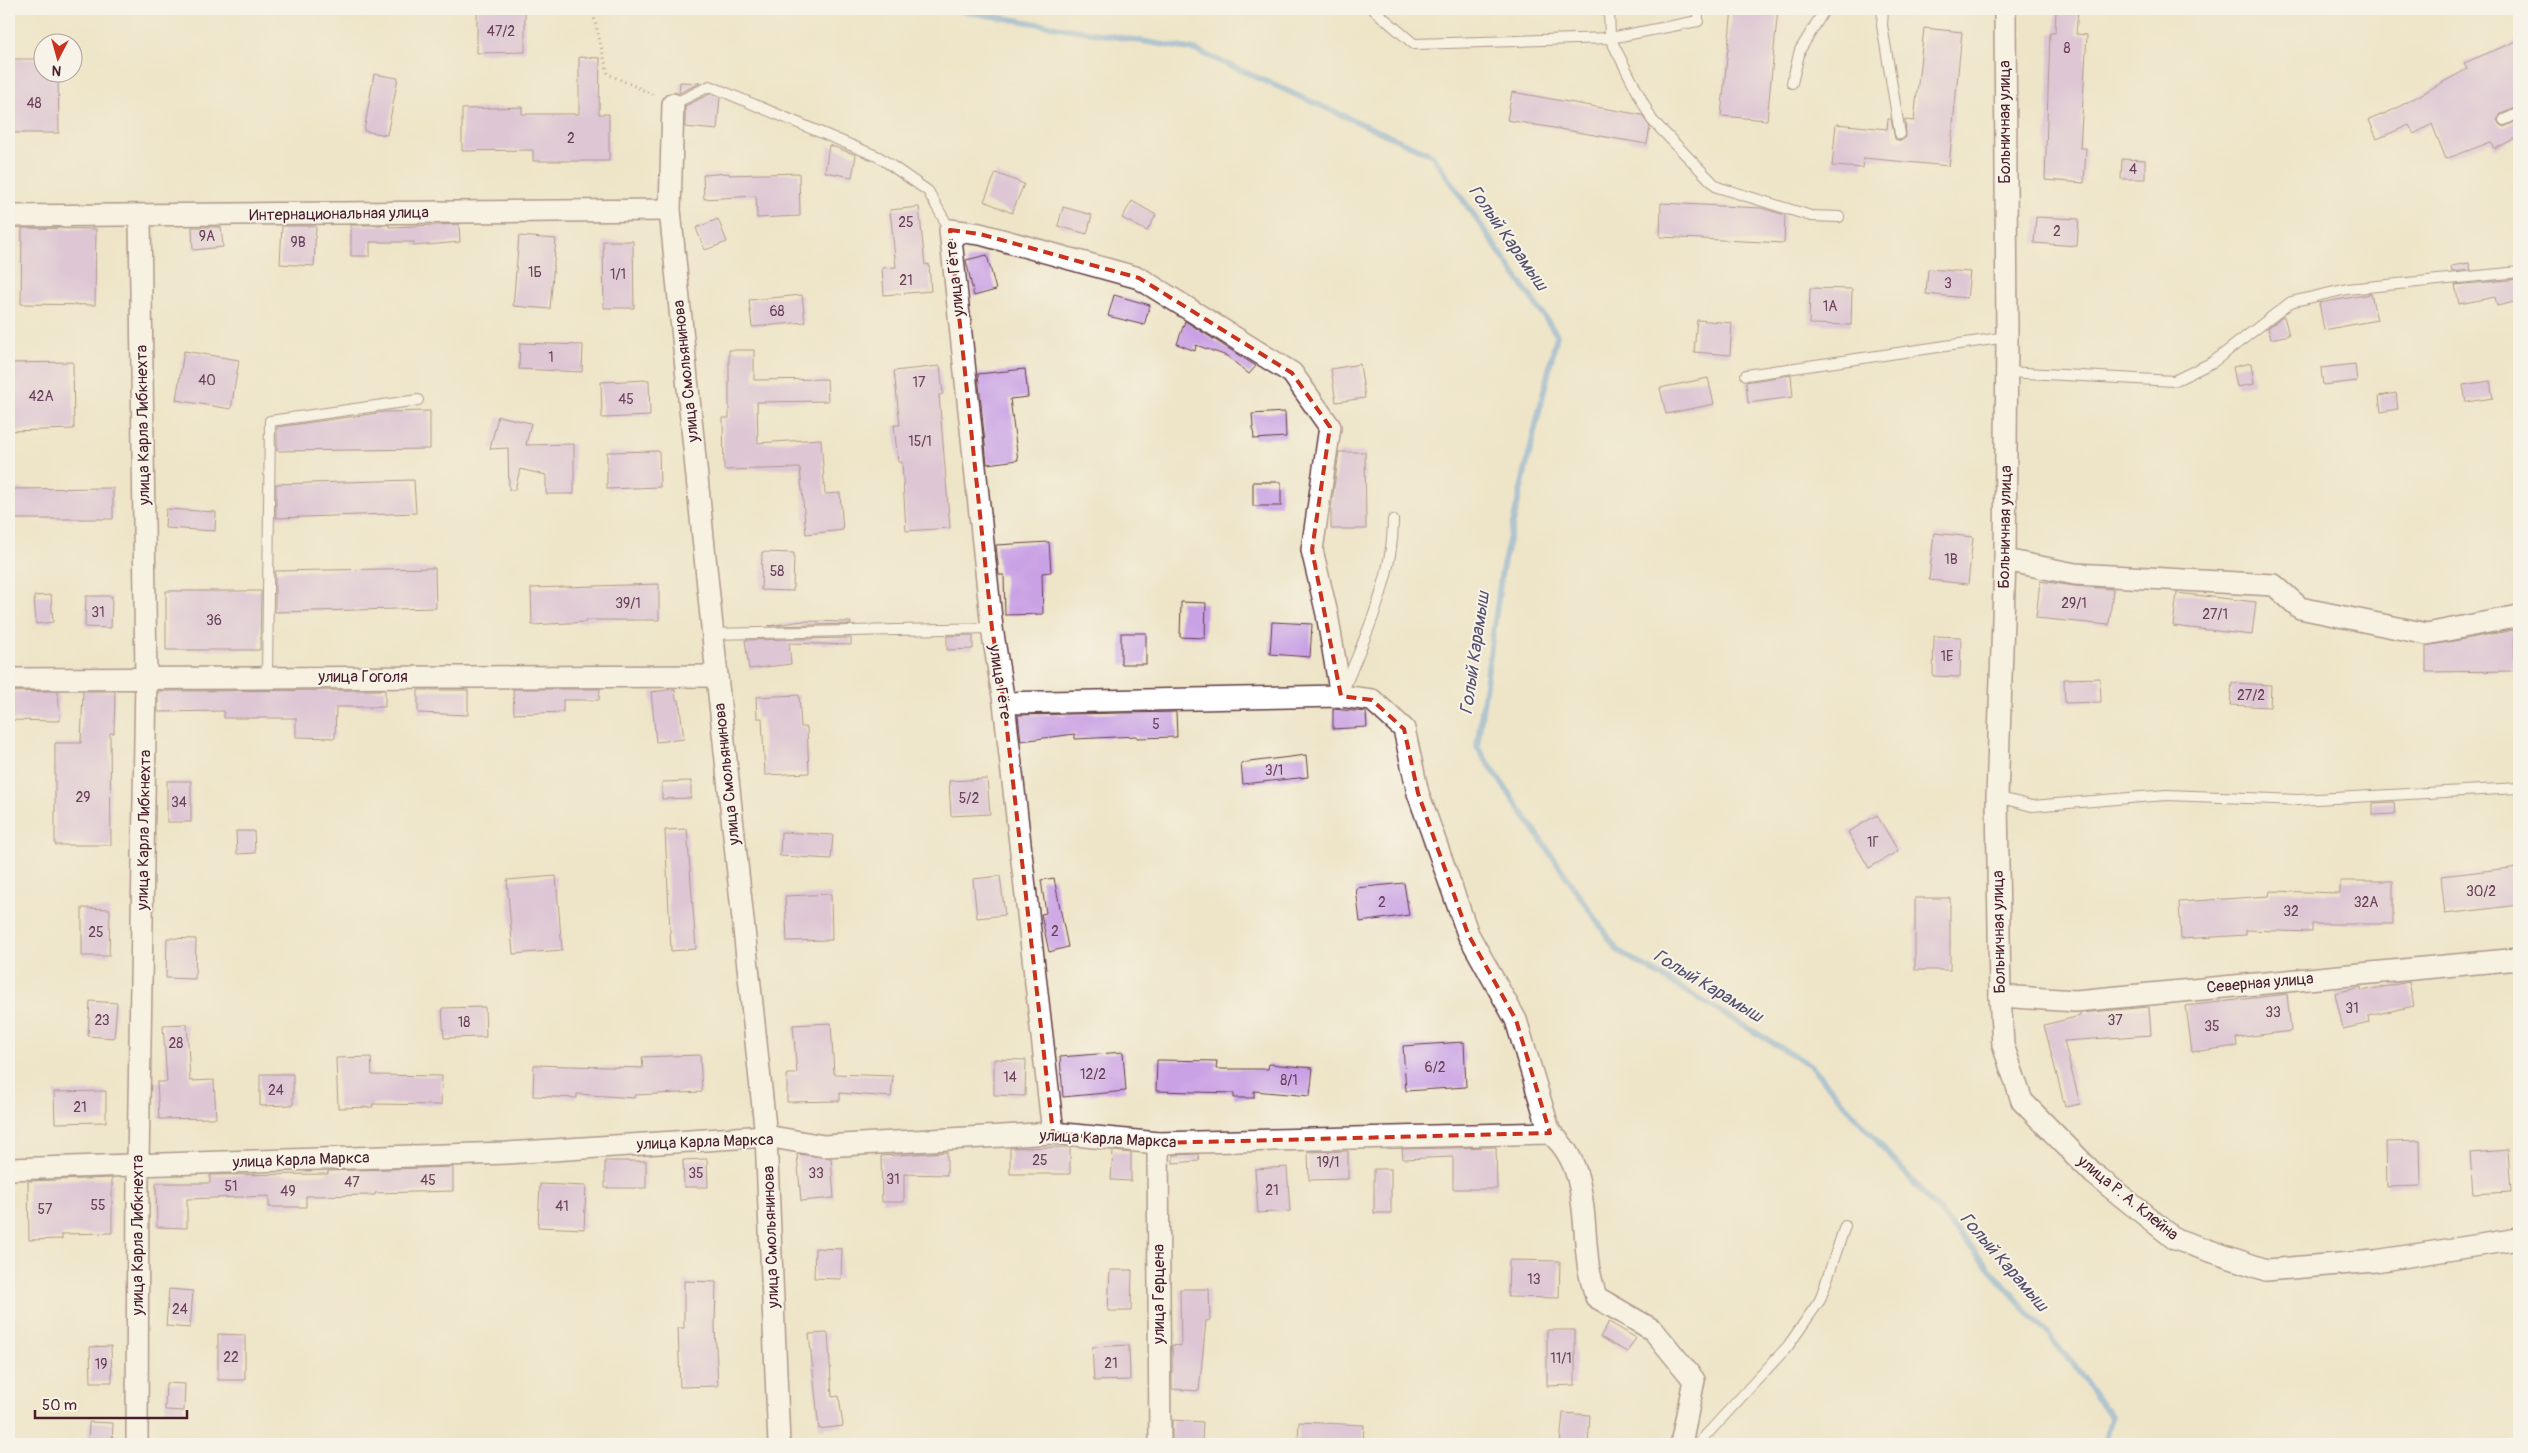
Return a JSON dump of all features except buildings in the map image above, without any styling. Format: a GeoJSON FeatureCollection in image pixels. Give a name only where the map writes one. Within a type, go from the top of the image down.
{"type":"FeatureCollection","features":[{"type":"Feature","properties":{"kind":"street","name":"Больничная улица"},"geometry":{"type":"LineString","coordinates":[[2003,1045],[2000,996],[1997,797],[2005,560],[2007,337],[2004,9]]}},
{"type":"Feature","properties":{"kind":"street","name":"улица Смольянинова"},"geometry":{"type":"LineString","coordinates":[[673,104],[670,210],[716,676],[766,1136],[779,1444]]}},
{"type":"Feature","properties":{"kind":"street","name":"Интернациональная улица"},"geometry":{"type":"LineString","coordinates":[[9,216],[670,210]]}},
{"type":"Feature","properties":{"kind":"street","name":"улица Карла Либкнехта"},"geometry":{"type":"LineString","coordinates":[[137,1444],[138,1165],[146,678],[140,216]]}},
{"type":"Feature","properties":{"kind":"street","name":"улица Гёте"},"geometry":{"type":"LineString","coordinates":[[950,230],[992,628],[1004,703],[1053,1133]]}},
{"type":"Feature","properties":{"kind":"street"},"geometry":{"type":"LineString","coordinates":[[950,230],[980,234],[1139,278],[1292,373],[1330,427],[1312,550],[1327,614],[1340,696]]}},
{"type":"Feature","properties":{"kind":"street"},"geometry":{"type":"LineString","coordinates":[[2005,560],[2075,574],[2274,585],[2300,608],[2427,634],[2519,616]]}},
{"type":"Feature","properties":{"kind":"street","name":"улица Гоголя"},"geometry":{"type":"LineString","coordinates":[[9,679],[716,676]]}},
{"type":"Feature","properties":{"kind":"street"},"geometry":{"type":"LineString","coordinates":[[1004,703],[1340,696],[1372,700],[1404,729],[1418,793],[1468,934],[1516,1020],[1550,1133],[1564,1144],[1582,1191],[1588,1265],[1596,1297],[1652,1330],[1694,1380],[1681,1444]]}},
{"type":"Feature","properties":{"kind":"street","name":"Северная улица"},"geometry":{"type":"LineString","coordinates":[[2000,996],[2076,1001],[2519,959]]}},
{"type":"Feature","properties":{"kind":"street","name":"улица Р. А. Клейна"},"geometry":{"type":"LineString","coordinates":[[2003,1045],[2022,1102],[2094,1174],[2175,1239],[2266,1270],[2375,1262],[2519,1238]]}},
{"type":"Feature","properties":{"kind":"street","name":"улица Карла Маркса"},"geometry":{"type":"LineString","coordinates":[[9,1169],[507,1153],[766,1136],[824,1146],[1053,1133],[1158,1143],[1550,1133]]}},
{"type":"Feature","properties":{"kind":"street","name":"улица Герцена"},"geometry":{"type":"LineString","coordinates":[[1158,1143],[1160,1444]]}},
{"type":"Feature","properties":{"kind":"lane"},"geometry":{"type":"LineString","coordinates":[[1373,9],[1414,44],[1610,38],[1698,21],[1698,9]]}},
{"type":"Feature","properties":{"kind":"lane"},"geometry":{"type":"LineString","coordinates":[[1609,9],[1610,38],[1652,120],[1718,187],[1811,216],[1839,217]]}},
{"type":"Feature","properties":{"kind":"lane"},"geometry":{"type":"LineString","coordinates":[[1792,83],[1800,50],[1825,9]]}},
{"type":"Feature","properties":{"kind":"lane"},"geometry":{"type":"LineString","coordinates":[[1883,9],[1882,25],[1900,134]]}},
{"type":"Feature","properties":{"kind":"lane"},"geometry":{"type":"LineString","coordinates":[[673,104],[710,86],[879,157],[928,191],[950,230]]}},
{"type":"Feature","properties":{"kind":"lane"},"geometry":{"type":"LineString","coordinates":[[2504,120],[2519,113]]}},
{"type":"Feature","properties":{"kind":"lane"},"geometry":{"type":"LineString","coordinates":[[2006,372],[2174,381],[2213,362],[2291,302],[2347,289],[2519,272]]}},
{"type":"Feature","properties":{"kind":"lane"},"geometry":{"type":"LineString","coordinates":[[1746,376],[2007,337]]}},
{"type":"Feature","properties":{"kind":"lane"},"geometry":{"type":"LineString","coordinates":[[266,677],[270,421],[418,400]]}},
{"type":"Feature","properties":{"kind":"lane"},"geometry":{"type":"LineString","coordinates":[[1340,696],[1379,600],[1393,547],[1393,520]]}},
{"type":"Feature","properties":{"kind":"lane"},"geometry":{"type":"LineString","coordinates":[[712,634],[992,628]]}},
{"type":"Feature","properties":{"kind":"lane"},"geometry":{"type":"LineString","coordinates":[[1997,797],[2032,806],[2166,795],[2298,800],[2519,788]]}},
{"type":"Feature","properties":{"kind":"lane"},"geometry":{"type":"LineString","coordinates":[[1698,1444],[1788,1346],[1820,1300],[1845,1226]]}},
{"type":"Feature","properties":{"kind":"path"},"geometry":{"type":"LineString","coordinates":[[592,9],[608,74],[673,104]]}},
{"type":"Feature","properties":{"kind":"highlighted area"},"geometry":{"type":"Polygon","coordinates":[[[950,230],[980,234],[1139,278],[1292,373],[1330,427],[1312,550],[1341,696],[1372,700],[1404,729],[1418,793],[1468,934],[1516,1020],[1550,1133],[1158,1143],[1053,1133],[1004,703],[992,628],[950,230]]]}},
{"type":"Feature","properties":{"kind":"waterway","name":"Голый Карамыш"},"geometry":{"type":"LineString","coordinates":[[950,9],[1195,50],[1432,155],[1557,335],[1502,570],[1477,747],[1617,950],[1810,1065],[2073,1363],[2111,1418],[2105,1444]]}}]}
